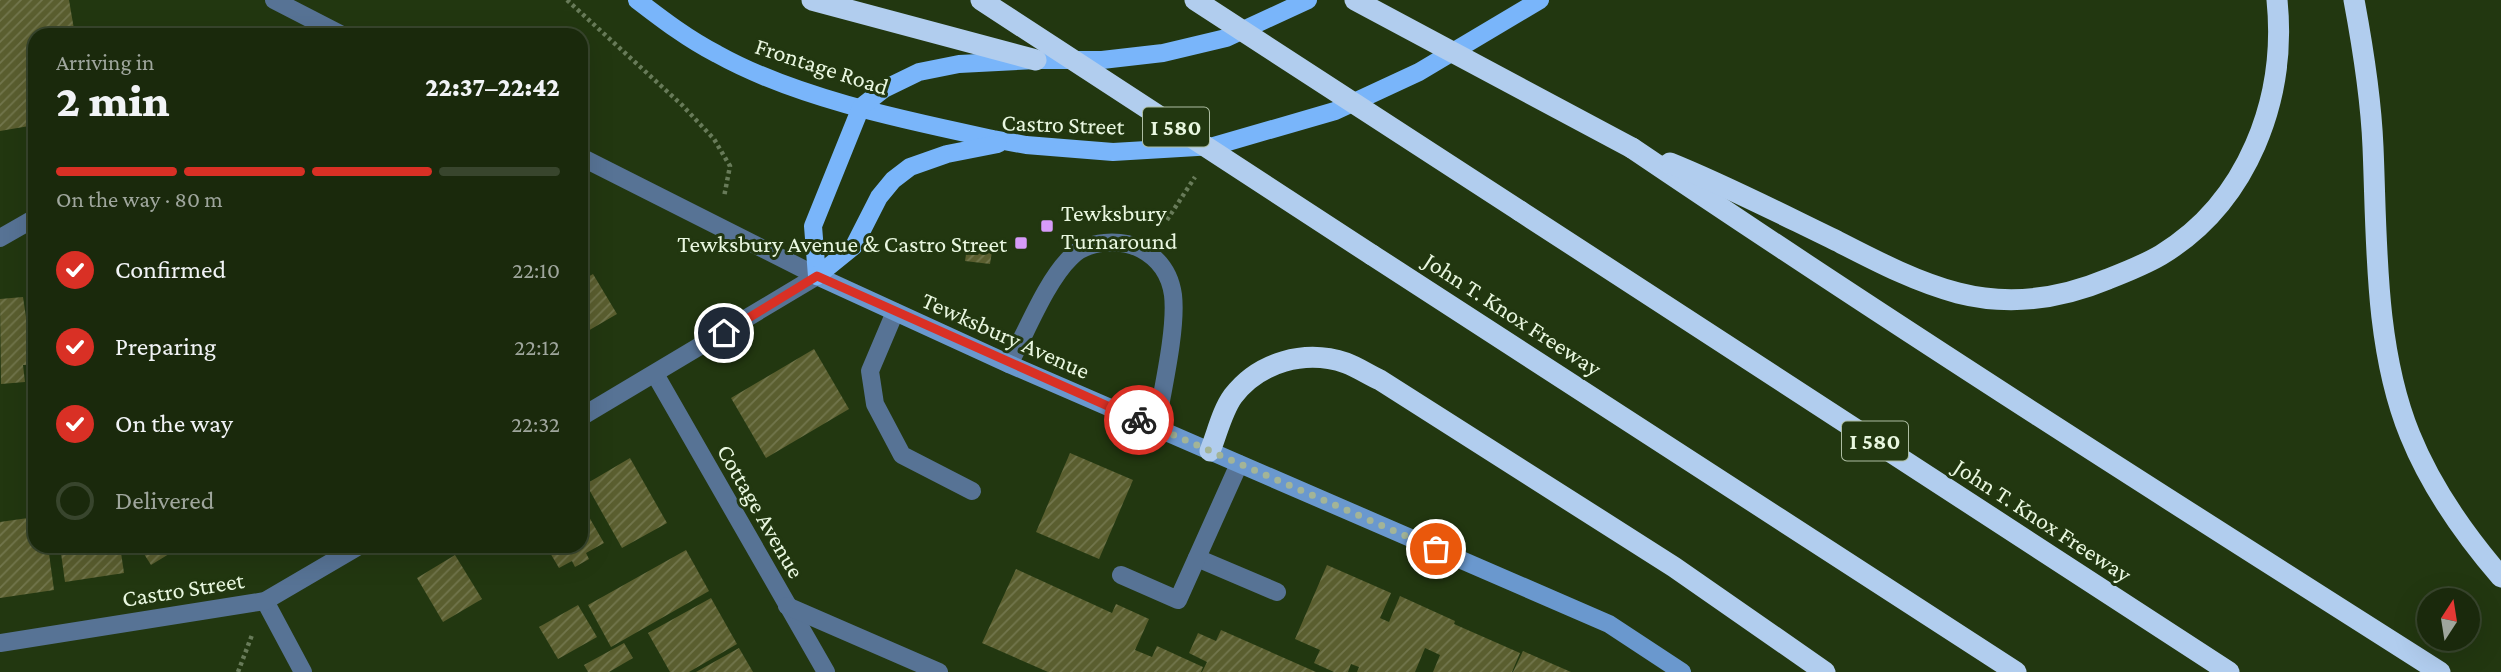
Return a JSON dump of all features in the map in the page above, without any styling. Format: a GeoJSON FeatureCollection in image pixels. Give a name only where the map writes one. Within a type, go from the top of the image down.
{"type":"FeatureCollection","features":[{"type":"Feature","properties":{"kind":"highway"},"geometry":{"type":"LineString","coordinates":[[812,0],[1036,60]]}},
{"type":"Feature","properties":{"kind":"highway","name":"John T. Knox Freeway"},"geometry":{"type":"LineString","coordinates":[[981,0],[2017,672]]}},
{"type":"Feature","properties":{"kind":"highway","name":"John T. Knox Freeway"},"geometry":{"type":"LineString","coordinates":[[1195,0],[2229,672]]}},
{"type":"Feature","properties":{"kind":"highway"},"geometry":{"type":"LineString","coordinates":[[1355,0],[1632,148],[1725,186],[1889,268],[1959,293],[1992,299],[2028,300],[2064,294],[2130,270],[2161,254],[2188,235],[2216,209],[2240,177],[2260,139],[2271,102],[2278,42],[2277,0]]}},
{"type":"Feature","properties":{"kind":"highway"},"geometry":{"type":"LineString","coordinates":[[2268,0],[2278,42]]}},
{"type":"Feature","properties":{"kind":"highway"},"geometry":{"type":"LineString","coordinates":[[2354,0],[2370,103],[2383,313],[2397,394],[2409,434],[2447,508],[2501,577]]}},
{"type":"Feature","properties":{"kind":"highway"},"geometry":{"type":"LineString","coordinates":[[1632,148],[1782,250],[2053,426],[2440,672]]}},
{"type":"Feature","properties":{"kind":"highway"},"geometry":{"type":"LineString","coordinates":[[1210,451],[1231,398],[1249,379],[1290,359],[1315,357],[1345,363],[1380,380],[1674,567],[1825,672]]}},
{"type":"Feature","properties":{"kind":"main road","name":"Frontage Road"},"geometry":{"type":"LineString","coordinates":[[637,0],[681,33],[737,65],[795,89],[1008,142]]}},
{"type":"Feature","properties":{"kind":"main road"},"geometry":{"type":"LineString","coordinates":[[817,276],[813,226],[862,107],[884,89],[919,72],[958,64],[1102,60],[1163,53],[1226,38],[1308,0]]}},
{"type":"Feature","properties":{"kind":"main road","name":"Castro Street"},"geometry":{"type":"LineString","coordinates":[[817,276],[854,246],[879,197],[893,180],[910,167],[947,154],[1008,142],[1113,152],[1214,146],[1335,111],[1419,72],[1540,0]]}},
{"type":"Feature","properties":{"kind":"street"},"geometry":{"type":"LineString","coordinates":[[274,0],[328,28]]}},
{"type":"Feature","properties":{"kind":"street","name":"Tewksbury Avenue"},"geometry":{"type":"LineString","coordinates":[[588,161],[817,276],[1009,364],[1609,624],[1658,666],[1682,672]]}},
{"type":"Feature","properties":{"kind":"street"},"geometry":{"type":"LineString","coordinates":[[0,238],[28,222]]}},
{"type":"Feature","properties":{"kind":"street"},"geometry":{"type":"LineString","coordinates":[[1009,364],[1059,272],[1072,255],[1091,245],[1113,242],[1135,246],[1153,255],[1167,274],[1173,296],[1172,324],[1156,428]]}},
{"type":"Feature","properties":{"kind":"street","name":"Castro Street"},"geometry":{"type":"LineString","coordinates":[[588,413],[817,276]]}},
{"type":"Feature","properties":{"kind":"street"},"geometry":{"type":"LineString","coordinates":[[895,312],[870,371],[875,404],[902,454],[972,491]]}},
{"type":"Feature","properties":{"kind":"street","name":"Cottage Avenue"},"geometry":{"type":"LineString","coordinates":[[654,374],[826,672]]}},
{"type":"Feature","properties":{"kind":"street"},"geometry":{"type":"LineString","coordinates":[[1121,575],[1178,600],[1239,464]]}},
{"type":"Feature","properties":{"kind":"street","name":"Castro Street"},"geometry":{"type":"LineString","coordinates":[[0,643],[265,601],[347,553]]}},
{"type":"Feature","properties":{"kind":"street"},"geometry":{"type":"LineString","coordinates":[[1197,558],[1277,592]]}},
{"type":"Feature","properties":{"kind":"street"},"geometry":{"type":"LineString","coordinates":[[265,601],[303,672]]}},
{"type":"Feature","properties":{"kind":"street"},"geometry":{"type":"LineString","coordinates":[[787,607],[939,672]]}},
{"type":"Feature","properties":{"kind":"path"},"geometry":{"type":"LineString","coordinates":[[567,0],[682,105],[714,139],[730,166],[724,195]]}},
{"type":"Feature","properties":{"kind":"path"},"geometry":{"type":"LineString","coordinates":[[1167,220],[1214,146]]}},
{"type":"Feature","properties":{"kind":"building"},"geometry":{"type":"Polygon","coordinates":[[[0,0],[69,0],[74,28],[28,28],[28,126],[0,131],[0,0]]]}},
{"type":"Feature","properties":{"kind":"building"},"geometry":{"type":"Polygon","coordinates":[[[968,241],[993,245],[990,264],[965,261],[968,241]]]}},
{"type":"Feature","properties":{"kind":"building"},"geometry":{"type":"Polygon","coordinates":[[[593,274],[617,314],[588,331],[588,277],[593,274]]]}},
{"type":"Feature","properties":{"kind":"building"},"geometry":{"type":"Polygon","coordinates":[[[23,297],[28,317],[28,365],[23,365],[25,382],[1,384],[0,299],[23,297]]]}},
{"type":"Feature","properties":{"kind":"building"},"geometry":{"type":"Polygon","coordinates":[[[814,349],[849,409],[766,458],[731,398],[814,349]]]}},
{"type":"Feature","properties":{"kind":"building"},"geometry":{"type":"Polygon","coordinates":[[[1070,453],[1133,480],[1099,559],[1036,532],[1070,453]]]}},
{"type":"Feature","properties":{"kind":"building"},"geometry":{"type":"Polygon","coordinates":[[[630,458],[667,523],[622,548],[588,488],[588,483],[630,458]]]}},
{"type":"Feature","properties":{"kind":"building"},"geometry":{"type":"Polygon","coordinates":[[[588,515],[604,543],[588,552],[588,515]]]}},
{"type":"Feature","properties":{"kind":"building"},"geometry":{"type":"Polygon","coordinates":[[[28,518],[28,553],[49,553],[54,590],[0,598],[0,522],[28,518]]]}},
{"type":"Feature","properties":{"kind":"building"},"geometry":{"type":"Polygon","coordinates":[[[686,550],[709,591],[611,647],[588,605],[686,550]]]}},
{"type":"Feature","properties":{"kind":"building"},"geometry":{"type":"Polygon","coordinates":[[[61,553],[121,553],[124,573],[65,582],[61,553]]]}},
{"type":"Feature","properties":{"kind":"building"},"geometry":{"type":"Polygon","coordinates":[[[143,553],[171,553],[151,565],[143,553]]]}},
{"type":"Feature","properties":{"kind":"building"},"geometry":{"type":"Polygon","coordinates":[[[550,553],[586,553],[589,559],[575,567],[572,561],[559,568],[550,553]]]}},
{"type":"Feature","properties":{"kind":"building"},"geometry":{"type":"Polygon","coordinates":[[[455,555],[482,599],[443,622],[417,578],[455,555]]]}},
{"type":"Feature","properties":{"kind":"building"},"geometry":{"type":"Polygon","coordinates":[[[1327,565],[1391,593],[1380,618],[1389,622],[1400,596],[1455,621],[1454,624],[1520,653],[1512,672],[1433,672],[1440,655],[1425,648],[1415,672],[1357,672],[1359,667],[1351,664],[1348,672],[1334,672],[1314,663],[1320,650],[1295,639],[1327,565]]]}},
{"type":"Feature","properties":{"kind":"building"},"geometry":{"type":"Polygon","coordinates":[[[1016,569],[1112,613],[1116,604],[1149,619],[1135,650],[1152,657],[1157,646],[1203,667],[1201,672],[1048,672],[982,643],[1016,569]]]}},
{"type":"Feature","properties":{"kind":"building"},"geometry":{"type":"Polygon","coordinates":[[[711,598],[737,644],[689,672],[670,672],[648,633],[711,598]]]}},
{"type":"Feature","properties":{"kind":"building"},"geometry":{"type":"Polygon","coordinates":[[[578,605],[597,637],[558,659],[539,627],[578,605]]]}},
{"type":"Feature","properties":{"kind":"building"},"geometry":{"type":"Polygon","coordinates":[[[1221,630],[1316,672],[1202,672],[1207,662],[1189,653],[1198,633],[1216,641],[1221,630]]]}},
{"type":"Feature","properties":{"kind":"building"},"geometry":{"type":"Polygon","coordinates":[[[624,643],[633,658],[609,672],[588,672],[584,665],[624,643]]]}},
{"type":"Feature","properties":{"kind":"building"},"geometry":{"type":"Polygon","coordinates":[[[739,648],[753,672],[696,672],[739,648]]]}},
{"type":"Feature","properties":{"kind":"building"},"geometry":{"type":"Polygon","coordinates":[[[1523,651],[1571,672],[1513,672],[1523,651]]]}},
{"type":"Feature","properties":{"kind":"way so far"},"geometry":{"type":"LineString","coordinates":[[1139,420],[1436,549]]}},
{"type":"Feature","properties":{"kind":"place","name":"Tewksbury Turnaround"},"geometry":{"type":"Point","coordinates":[1047,226]}},
{"type":"Feature","properties":{"kind":"place","name":"Tewksbury Avenue & Castro Street"},"geometry":{"type":"Point","coordinates":[1021,243]}},
{"type":"Feature","properties":{"kind":"route"},"geometry":{"type":"LineString","coordinates":[[724,333],[817,276],[1139,420]]}}]}
